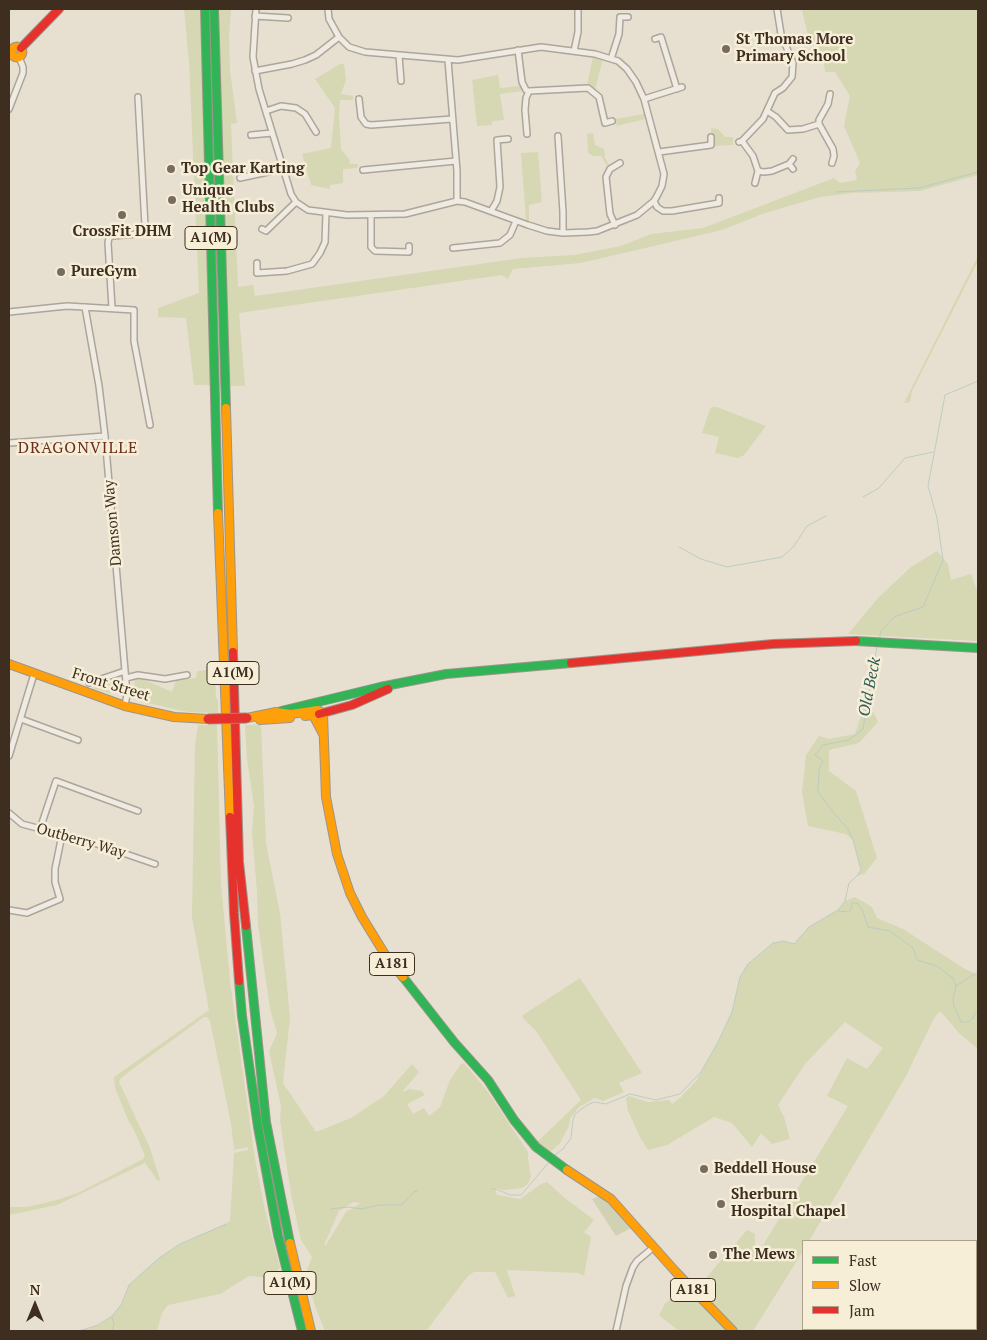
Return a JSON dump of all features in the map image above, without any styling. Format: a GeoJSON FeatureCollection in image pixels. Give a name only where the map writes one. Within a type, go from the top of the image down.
{"type":"FeatureCollection","features":[{"type":"Feature","properties":{"kind":"main road"},"geometry":{"type":"LineString","coordinates":[[15,53],[59,9]]}},
{"type":"Feature","properties":{"kind":"main road","name":"A1(M)"},"geometry":{"type":"LineString","coordinates":[[205,9],[216,468],[234,913],[242,1016],[258,1127],[280,1242],[302,1331]]}},
{"type":"Feature","properties":{"kind":"main road","name":"A1(M)"},"geometry":{"type":"LineString","coordinates":[[214,9],[239,862],[266,1122],[294,1263],[311,1331]]}},
{"type":"Feature","properties":{"kind":"main road"},"geometry":{"type":"LineString","coordinates":[[247,718],[380,687],[456,674],[773,644],[849,641],[978,648]]}},
{"type":"Feature","properties":{"kind":"main road","name":"Front Street"},"geometry":{"type":"LineString","coordinates":[[9,664],[125,706],[174,717],[208,719],[247,718]]}},
{"type":"Feature","properties":{"kind":"main road"},"geometry":{"type":"LineString","coordinates":[[247,718],[264,720],[317,713],[352,704],[399,684]]}},
{"type":"Feature","properties":{"kind":"main road"},"geometry":{"type":"LineString","coordinates":[[317,713],[320,702]]}},
{"type":"Feature","properties":{"kind":"main road"},"geometry":{"type":"LineString","coordinates":[[276,712],[291,714],[317,713]]}},
{"type":"Feature","properties":{"kind":"main road","name":"A181"},"geometry":{"type":"LineString","coordinates":[[317,713],[323,734],[326,797],[337,854],[346,881],[362,917],[386,956],[454,1042],[488,1080],[514,1120],[545,1154],[611,1199],[733,1331]]}},
{"type":"Feature","properties":{"kind":"street"},"geometry":{"type":"LineString","coordinates":[[256,9],[253,41],[255,70],[282,169],[291,194],[296,202],[308,210],[326,213],[371,215],[418,212],[457,201],[465,202],[547,231],[563,232],[597,231],[637,215],[654,202],[663,179],[659,152],[641,90],[630,73],[618,62],[604,56],[541,47],[448,60],[360,51],[349,47],[339,37],[329,19],[328,9]]}},
{"type":"Feature","properties":{"kind":"street"},"geometry":{"type":"LineString","coordinates":[[574,51],[578,32],[578,9]]}},
{"type":"Feature","properties":{"kind":"street"},"geometry":{"type":"LineString","coordinates":[[755,183],[758,171],[753,156],[740,142],[763,119],[775,93],[783,88],[792,78],[793,63],[781,34],[776,9]]}},
{"type":"Feature","properties":{"kind":"street"},"geometry":{"type":"LineString","coordinates":[[255,16],[288,18]]}},
{"type":"Feature","properties":{"kind":"street"},"geometry":{"type":"LineString","coordinates":[[611,58],[619,34],[620,17],[628,17]]}},
{"type":"Feature","properties":{"kind":"street"},"geometry":{"type":"LineString","coordinates":[[779,18],[787,17]]}},
{"type":"Feature","properties":{"kind":"street"},"geometry":{"type":"LineString","coordinates":[[255,70],[305,60],[316,55],[339,37]]}},
{"type":"Feature","properties":{"kind":"street"},"geometry":{"type":"LineString","coordinates":[[644,99],[679,88],[661,37],[655,39]]}},
{"type":"Feature","properties":{"kind":"street"},"geometry":{"type":"LineString","coordinates":[[518,50],[522,82],[526,90],[588,88],[599,97],[605,123],[612,122]]}},
{"type":"Feature","properties":{"kind":"street"},"geometry":{"type":"LineString","coordinates":[[9,109],[23,73],[23,67],[15,53]]}},
{"type":"Feature","properties":{"kind":"street"},"geometry":{"type":"LineString","coordinates":[[399,56],[401,81]]}},
{"type":"Feature","properties":{"kind":"street"},"geometry":{"type":"LineString","coordinates":[[448,60],[456,161],[457,201]]}},
{"type":"Feature","properties":{"kind":"street"},"geometry":{"type":"LineString","coordinates":[[527,134],[525,110],[529,91]]}},
{"type":"Feature","properties":{"kind":"street"},"geometry":{"type":"LineString","coordinates":[[830,94],[831,104],[820,115],[819,124],[830,141],[837,157],[832,163]]}},
{"type":"Feature","properties":{"kind":"street"},"geometry":{"type":"LineString","coordinates":[[112,308],[109,238],[112,236],[137,234],[145,226],[138,97]]}},
{"type":"Feature","properties":{"kind":"street"},"geometry":{"type":"LineString","coordinates":[[359,99],[363,121],[366,124],[452,119]]}},
{"type":"Feature","properties":{"kind":"street"},"geometry":{"type":"LineString","coordinates":[[266,111],[281,106],[296,108],[305,114],[313,130]]}},
{"type":"Feature","properties":{"kind":"street"},"geometry":{"type":"LineString","coordinates":[[767,111],[776,117],[788,130],[819,124]]}},
{"type":"Feature","properties":{"kind":"street"},"geometry":{"type":"LineString","coordinates":[[250,128],[251,136],[272,133]]}},
{"type":"Feature","properties":{"kind":"street"},"geometry":{"type":"LineString","coordinates":[[558,136],[563,232]]}},
{"type":"Feature","properties":{"kind":"street"},"geometry":{"type":"LineString","coordinates":[[659,152],[711,145],[711,137]]}},
{"type":"Feature","properties":{"kind":"street"},"geometry":{"type":"LineString","coordinates":[[491,211],[500,187],[497,140],[508,139]]}},
{"type":"Feature","properties":{"kind":"street"},"geometry":{"type":"LineString","coordinates":[[758,171],[772,171],[791,167],[793,159]]}},
{"type":"Feature","properties":{"kind":"street"},"geometry":{"type":"LineString","coordinates":[[363,170],[456,161]]}},
{"type":"Feature","properties":{"kind":"street"},"geometry":{"type":"LineString","coordinates":[[615,225],[610,214],[606,177],[610,169],[621,164]]}},
{"type":"Feature","properties":{"kind":"street"},"geometry":{"type":"LineString","coordinates":[[240,178],[282,169]]}},
{"type":"Feature","properties":{"kind":"street"},"geometry":{"type":"LineString","coordinates":[[654,202],[663,210],[672,212],[720,203],[719,198]]}},
{"type":"Feature","properties":{"kind":"street"},"geometry":{"type":"LineString","coordinates":[[262,229],[264,231],[267,230],[296,202]]}},
{"type":"Feature","properties":{"kind":"street"},"geometry":{"type":"LineString","coordinates":[[257,263],[257,273],[287,271],[312,264],[325,242],[326,213]]}},
{"type":"Feature","properties":{"kind":"street"},"geometry":{"type":"LineString","coordinates":[[371,215],[371,247],[375,251],[410,252],[409,246]]}},
{"type":"Feature","properties":{"kind":"street"},"geometry":{"type":"LineString","coordinates":[[453,248],[500,244],[510,235],[516,221]]}},
{"type":"Feature","properties":{"kind":"street"},"geometry":{"type":"LineString","coordinates":[[9,312],[67,306],[134,310],[134,341],[150,425]]}},
{"type":"Feature","properties":{"kind":"street","name":"Damson Way"},"geometry":{"type":"LineString","coordinates":[[85,307],[106,436],[126,678],[127,694],[125,706]]}},
{"type":"Feature","properties":{"kind":"street"},"geometry":{"type":"LineString","coordinates":[[9,443],[106,436]]}},
{"type":"Feature","properties":{"kind":"street"},"geometry":{"type":"LineString","coordinates":[[89,683],[125,671]]}},
{"type":"Feature","properties":{"kind":"street"},"geometry":{"type":"LineString","coordinates":[[9,756],[34,674]]}},
{"type":"Feature","properties":{"kind":"street"},"geometry":{"type":"LineString","coordinates":[[126,678],[138,675],[160,679],[187,675]]}},
{"type":"Feature","properties":{"kind":"street"},"geometry":{"type":"LineString","coordinates":[[20,719],[78,740]]}},
{"type":"Feature","properties":{"kind":"street"},"geometry":{"type":"LineString","coordinates":[[40,829],[56,781],[138,811]]}},
{"type":"Feature","properties":{"kind":"street","name":"Outberry Way"},"geometry":{"type":"LineString","coordinates":[[9,814],[22,824],[94,843],[155,864]]}},
{"type":"Feature","properties":{"kind":"street"},"geometry":{"type":"LineString","coordinates":[[9,910],[27,913],[60,899],[55,882],[55,869],[62,835]]}},
{"type":"Feature","properties":{"kind":"street"},"geometry":{"type":"LineString","coordinates":[[616,1331],[626,1286],[633,1267],[637,1261],[654,1247]]}},
{"type":"Feature","properties":{"kind":"green space"},"geometry":{"type":"Polygon","coordinates":[[[184,9],[231,9],[229,36],[230,70],[237,123],[231,124],[238,287],[253,285],[255,296],[522,258],[574,255],[621,246],[651,234],[703,228],[834,178],[840,183],[857,180],[855,171],[860,163],[844,126],[850,96],[835,72],[825,72],[823,56],[809,39],[802,10],[978,9],[978,175],[920,191],[853,193],[820,197],[765,213],[722,230],[581,263],[513,269],[508,279],[502,275],[239,313],[245,386],[194,385],[186,318],[158,317],[158,308],[199,293],[189,62],[184,9]]]}},
{"type":"Feature","properties":{"kind":"green space"},"geometry":{"type":"Polygon","coordinates":[[[593,57],[603,59],[595,89],[587,85],[593,57]]]}},
{"type":"Feature","properties":{"kind":"green space"},"geometry":{"type":"Polygon","coordinates":[[[340,64],[344,64],[346,80],[341,94],[353,96],[353,100],[340,100],[341,149],[349,159],[350,164],[358,164],[357,168],[343,169],[343,183],[330,185],[330,189],[311,185],[302,154],[331,148],[335,108],[315,79],[340,64]]]}},
{"type":"Feature","properties":{"kind":"green space"},"geometry":{"type":"Polygon","coordinates":[[[498,75],[500,88],[520,86],[522,91],[500,94],[504,120],[492,121],[492,125],[477,126],[472,80],[498,75]]]}},
{"type":"Feature","properties":{"kind":"green space"},"geometry":{"type":"Polygon","coordinates":[[[644,114],[645,119],[617,126],[615,119],[644,114]]]}},
{"type":"Feature","properties":{"kind":"green space"},"geometry":{"type":"Polygon","coordinates":[[[711,128],[718,129],[725,137],[733,137],[733,145],[712,146],[711,128]]]}},
{"type":"Feature","properties":{"kind":"green space"},"geometry":{"type":"Polygon","coordinates":[[[593,133],[595,145],[604,149],[605,158],[609,165],[607,166],[601,156],[594,156],[588,153],[587,134],[593,133]]]}},
{"type":"Feature","properties":{"kind":"green space"},"geometry":{"type":"Polygon","coordinates":[[[538,152],[542,202],[529,205],[529,223],[526,221],[521,153],[538,152]]]}},
{"type":"Feature","properties":{"kind":"green space"},"geometry":{"type":"Polygon","coordinates":[[[978,256],[978,261],[912,391],[910,402],[904,403],[978,256]]]}},
{"type":"Feature","properties":{"kind":"green space"},"geometry":{"type":"Polygon","coordinates":[[[712,407],[717,407],[766,426],[744,455],[738,458],[715,453],[719,437],[702,433],[712,407]]]}},
{"type":"Feature","properties":{"kind":"green space"},"geometry":{"type":"Polygon","coordinates":[[[937,551],[948,564],[951,580],[971,574],[978,593],[978,641],[848,634],[878,598],[911,567],[937,551]]]}},
{"type":"Feature","properties":{"kind":"green space"},"geometry":{"type":"Polygon","coordinates":[[[215,669],[218,713],[178,710],[144,702],[137,697],[134,679],[143,679],[172,692],[176,681],[196,678],[197,671],[215,669]]]}},
{"type":"Feature","properties":{"kind":"green space"},"geometry":{"type":"Polygon","coordinates":[[[119,678],[122,684],[117,692],[109,693],[92,688],[119,678]]]}},
{"type":"Feature","properties":{"kind":"green space"},"geometry":{"type":"Polygon","coordinates":[[[869,703],[878,722],[859,743],[829,750],[829,771],[856,791],[877,858],[864,874],[857,876],[861,870],[853,840],[846,834],[808,826],[802,792],[806,755],[819,736],[829,739],[855,734],[863,704],[869,703]]]}},
{"type":"Feature","properties":{"kind":"green space"},"geometry":{"type":"Polygon","coordinates":[[[198,725],[217,725],[221,884],[230,981],[255,1159],[265,1210],[280,1267],[272,1278],[249,1276],[220,1294],[168,1305],[162,1313],[157,1331],[79,1331],[99,1325],[112,1316],[121,1305],[129,1285],[159,1258],[180,1244],[230,1221],[234,1153],[248,1150],[248,1147],[234,1150],[231,1124],[210,1021],[207,1017],[204,1017],[121,1078],[119,1082],[150,1148],[160,1180],[158,1181],[145,1163],[57,1205],[9,1215],[9,1207],[27,1207],[78,1193],[143,1159],[145,1156],[115,1088],[114,1077],[209,1010],[192,917],[195,744],[198,725]]]}},
{"type":"Feature","properties":{"kind":"green space"},"geometry":{"type":"Polygon","coordinates":[[[245,725],[261,725],[266,843],[280,913],[290,1018],[283,1083],[316,1132],[351,1118],[384,1096],[412,1064],[419,1072],[402,1092],[410,1089],[422,1091],[425,1095],[407,1104],[413,1114],[424,1108],[429,1116],[440,1107],[450,1080],[460,1065],[464,1063],[488,1092],[528,1152],[531,1177],[528,1184],[522,1188],[514,1189],[503,1190],[495,1188],[497,1195],[520,1199],[541,1184],[547,1182],[594,1220],[584,1232],[591,1237],[584,1276],[578,1273],[507,1270],[515,1296],[508,1298],[495,1272],[474,1272],[468,1276],[426,1331],[325,1331],[315,1306],[306,1273],[312,1257],[301,1240],[291,1194],[280,1121],[281,1106],[269,1051],[277,1033],[270,1009],[258,925],[252,833],[254,806],[247,759],[245,725]],[[353,1202],[339,1211],[324,1245],[326,1245],[346,1212],[361,1203],[353,1202]]]}},
{"type":"Feature","properties":{"kind":"green space"},"geometry":{"type":"Polygon","coordinates":[[[855,897],[872,907],[877,918],[903,929],[965,969],[978,975],[978,1049],[960,1034],[940,1011],[933,1020],[906,1076],[810,1240],[802,1240],[802,1253],[753,1331],[679,1331],[659,1315],[665,1304],[681,1287],[689,1295],[747,1230],[755,1234],[755,1252],[757,1255],[848,1106],[827,1096],[847,1058],[867,1069],[883,1048],[845,1022],[805,1064],[778,1105],[784,1117],[790,1139],[772,1144],[761,1133],[752,1147],[732,1123],[714,1117],[667,1145],[648,1150],[628,1111],[626,1098],[629,1096],[647,1102],[669,1100],[672,1104],[681,1097],[696,1081],[718,1042],[732,1012],[740,977],[748,964],[773,943],[784,941],[794,944],[809,927],[838,910],[845,901],[855,897]]]}},
{"type":"Feature","properties":{"kind":"green space"},"geometry":{"type":"Polygon","coordinates":[[[580,978],[642,1073],[619,1083],[624,1092],[603,1101],[595,1098],[579,1107],[570,1119],[569,1126],[560,1143],[549,1153],[537,1142],[581,1100],[536,1031],[523,1018],[523,1015],[580,978]]]}},
{"type":"Feature","properties":{"kind":"green space"},"geometry":{"type":"Polygon","coordinates":[[[600,1196],[610,1202],[631,1228],[616,1236],[592,1199],[600,1196]]]}},
{"type":"Feature","properties":{"kind":"waterway"},"geometry":{"type":"LineString","coordinates":[[835,192],[919,188],[978,172]]}},
{"type":"Feature","properties":{"kind":"waterway","name":"Old Beck"},"geometry":{"type":"LineString","coordinates":[[879,640],[881,631],[894,617],[923,607],[943,560],[937,518],[928,486],[945,395],[978,381]]}},
{"type":"Feature","properties":{"kind":"waterway"},"geometry":{"type":"LineString","coordinates":[[863,497],[879,488],[905,458],[933,452]]}},
{"type":"Feature","properties":{"kind":"waterway"},"geometry":{"type":"LineString","coordinates":[[679,547],[701,559],[727,567],[782,557],[794,546],[807,526],[826,516]]}},
{"type":"Feature","properties":{"kind":"waterway","name":"Old Beck"},"geometry":{"type":"LineString","coordinates":[[555,1155],[563,1149],[571,1138],[575,1114],[587,1105],[594,1102],[606,1104],[630,1094],[656,1100],[680,1094],[701,1072],[718,1042],[732,1012],[740,977],[748,964],[773,943],[784,941],[794,944],[809,927],[838,910],[845,901],[849,883],[861,870],[848,829],[818,792],[819,770],[823,761],[815,755],[823,745],[849,740],[863,729],[877,646]]}},
{"type":"Feature","properties":{"kind":"waterway"},"geometry":{"type":"LineString","coordinates":[[839,911],[849,912],[852,903],[857,903],[862,909],[868,927],[890,931],[913,948],[917,960],[937,966],[953,978],[956,986],[953,999],[954,1006],[961,1022],[969,1022],[975,1013],[978,1012]]}},
{"type":"Feature","properties":{"kind":"waterway"},"geometry":{"type":"LineString","coordinates":[[956,986],[978,972]]}},
{"type":"Feature","properties":{"kind":"waterway","name":"Old Beck"},"geometry":{"type":"LineString","coordinates":[[491,1189],[496,1189],[510,1195],[521,1195],[549,1162]]}},
{"type":"Feature","properties":{"kind":"waterway","name":"Old Beck"},"geometry":{"type":"LineString","coordinates":[[331,1209],[348,1207],[362,1209],[379,1205],[400,1205],[417,1191]]}},
{"type":"Feature","properties":{"kind":"waterway","name":"Old Beck"},"geometry":{"type":"LineString","coordinates":[[79,1331],[98,1325],[112,1316],[121,1305],[129,1285],[159,1258],[180,1244],[226,1224]]}},
{"type":"Feature","properties":{"kind":"waterway"},"geometry":{"type":"LineString","coordinates":[[112,1317],[114,1325],[112,1331]]}},
{"type":"Feature","properties":{"kind":"traffic: fast"},"geometry":{"type":"LineString","coordinates":[[205,9],[218,513]]}},
{"type":"Feature","properties":{"kind":"traffic: fast"},"geometry":{"type":"LineString","coordinates":[[214,9],[226,408]]}},
{"type":"Feature","properties":{"kind":"traffic: fast"},"geometry":{"type":"LineString","coordinates":[[856,641],[978,648]]}},
{"type":"Feature","properties":{"kind":"traffic: fast"},"geometry":{"type":"LineString","coordinates":[[281,711],[380,687],[446,674],[571,663]]}},
{"type":"Feature","properties":{"kind":"traffic: fast"},"geometry":{"type":"LineString","coordinates":[[246,926],[266,1122],[290,1243]]}},
{"type":"Feature","properties":{"kind":"traffic: fast"},"geometry":{"type":"LineString","coordinates":[[403,977],[454,1042],[488,1080],[514,1120],[536,1147],[567,1170]]}},
{"type":"Feature","properties":{"kind":"traffic: fast"},"geometry":{"type":"LineString","coordinates":[[239,981],[242,1016],[258,1127],[278,1235],[302,1331]]}},
{"type":"Feature","properties":{"kind":"traffic: slow"},"geometry":{"type":"LineString","coordinates":[[15,47],[19,47],[22,52],[21,56],[15,57],[12,54],[12,50],[15,47]]}},
{"type":"Feature","properties":{"kind":"traffic: slow"},"geometry":{"type":"LineString","coordinates":[[226,408],[233,652]]}},
{"type":"Feature","properties":{"kind":"traffic: slow"},"geometry":{"type":"LineString","coordinates":[[218,513],[230,817]]}},
{"type":"Feature","properties":{"kind":"traffic: slow"},"geometry":{"type":"LineString","coordinates":[[9,664],[125,706],[174,717],[208,719]]}},
{"type":"Feature","properties":{"kind":"traffic: slow"},"geometry":{"type":"LineString","coordinates":[[247,718],[276,712],[291,714],[318,710],[323,714],[326,797],[337,854],[350,893],[362,917],[386,956],[403,977]]}},
{"type":"Feature","properties":{"kind":"traffic: slow"},"geometry":{"type":"LineString","coordinates":[[305,716],[313,715],[323,734]]}},
{"type":"Feature","properties":{"kind":"traffic: slow"},"geometry":{"type":"LineString","coordinates":[[260,720],[290,718]]}},
{"type":"Feature","properties":{"kind":"traffic: slow"},"geometry":{"type":"LineString","coordinates":[[567,1170],[611,1199],[675,1271],[733,1331]]}},
{"type":"Feature","properties":{"kind":"traffic: slow"},"geometry":{"type":"LineString","coordinates":[[290,1243],[311,1331]]}},
{"type":"Feature","properties":{"kind":"traffic: jam"},"geometry":{"type":"LineString","coordinates":[[21,48],[59,9]]}},
{"type":"Feature","properties":{"kind":"traffic: jam"},"geometry":{"type":"LineString","coordinates":[[571,663],[773,644],[856,641]]}},
{"type":"Feature","properties":{"kind":"traffic: jam"},"geometry":{"type":"LineString","coordinates":[[233,652],[239,862],[246,926]]}},
{"type":"Feature","properties":{"kind":"traffic: jam"},"geometry":{"type":"LineString","coordinates":[[319,714],[352,705],[388,689]]}},
{"type":"Feature","properties":{"kind":"traffic: jam"},"geometry":{"type":"LineString","coordinates":[[208,719],[247,718]]}},
{"type":"Feature","properties":{"kind":"traffic: jam"},"geometry":{"type":"LineString","coordinates":[[230,817],[239,981]]}},
{"type":"Feature","properties":{"kind":"place","name":"St Thomas More Primary School"},"geometry":{"type":"Point","coordinates":[726,49]}},
{"type":"Feature","properties":{"kind":"place","name":"Top Gear Karting"},"geometry":{"type":"Point","coordinates":[171,169]}},
{"type":"Feature","properties":{"kind":"place","name":"Unique Health Clubs"},"geometry":{"type":"Point","coordinates":[172,200]}},
{"type":"Feature","properties":{"kind":"place","name":"CrossFit DHM"},"geometry":{"type":"Point","coordinates":[122,215]}},
{"type":"Feature","properties":{"kind":"place","name":"PureGym"},"geometry":{"type":"Point","coordinates":[61,272]}},
{"type":"Feature","properties":{"kind":"place","name":"Beddell House"},"geometry":{"type":"Point","coordinates":[704,1169]}},
{"type":"Feature","properties":{"kind":"place","name":"Sherburn Hospital Chapel"},"geometry":{"type":"Point","coordinates":[721,1204]}},
{"type":"Feature","properties":{"kind":"place","name":"The Mews"},"geometry":{"type":"Point","coordinates":[713,1255]}},
{"type":"Feature","properties":{"kind":"district","name":"DRAGONVILLE"},"geometry":{"type":"Point","coordinates":[78,448]}}]}
